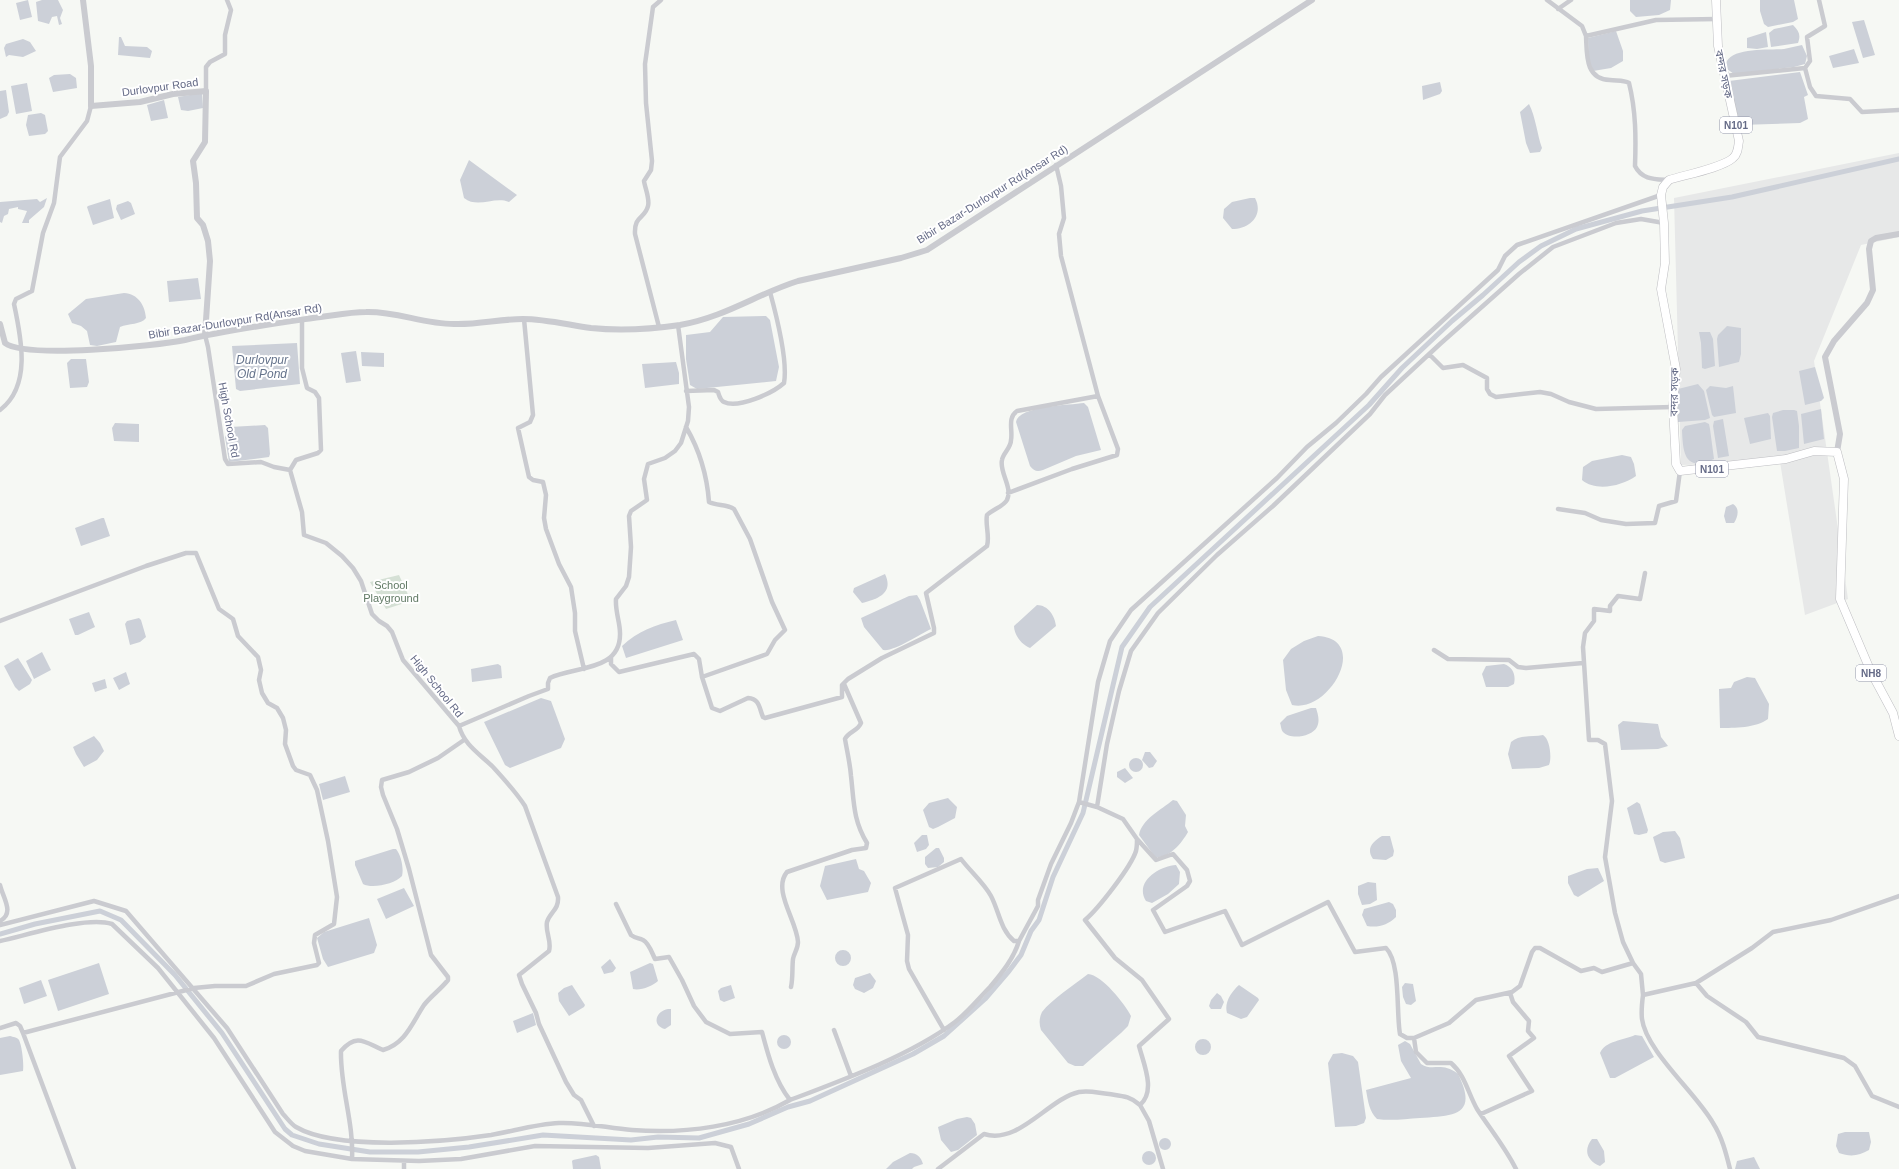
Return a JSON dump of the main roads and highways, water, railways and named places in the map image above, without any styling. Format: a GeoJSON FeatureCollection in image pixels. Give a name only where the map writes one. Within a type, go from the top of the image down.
{"type":"FeatureCollection","features":[{"type":"Feature","properties":{"kind":"highway","name":"বন্দর সড়ক"},"geometry":{"type":"LineString","coordinates":[[1716,0],[1718,46],[1739,141],[1734,158],[1725,163],[1669,180],[1663,187],[1661,197],[1664,221],[1665,263],[1661,289],[1676,369],[1673,407],[1676,464],[1680,471],[1786,459],[1814,451],[1837,452],[1844,479],[1840,599],[1844,610]]}},
{"type":"Feature","properties":{"kind":"highway","name":"NH8"},"geometry":{"type":"LineString","coordinates":[[1844,610],[1871,672],[1893,713],[1899,736]]}},
{"type":"Feature","properties":{"kind":"water"},"geometry":{"type":"Polygon","coordinates":[[[28,0],[32,17],[20,20],[16,3],[28,0]]]}},
{"type":"Feature","properties":{"kind":"water"},"geometry":{"type":"Polygon","coordinates":[[[42,0],[58,0],[63,10],[60,18],[62,24],[59,25],[57,16],[52,17],[49,24],[38,21],[36,2],[42,0]]]}},
{"type":"Feature","properties":{"kind":"water"},"geometry":{"type":"Polygon","coordinates":[[[1630,0],[1671,0],[1670,10],[1659,15],[1636,17],[1630,11],[1630,0]]]}},
{"type":"Feature","properties":{"kind":"water"},"geometry":{"type":"Polygon","coordinates":[[[1760,0],[1794,0],[1798,19],[1793,22],[1768,27],[1764,24],[1760,11],[1760,0]]]}},
{"type":"Feature","properties":{"kind":"water"},"geometry":{"type":"Polygon","coordinates":[[[1864,20],[1875,55],[1863,58],[1852,22],[1864,20]]]}},
{"type":"Feature","properties":{"kind":"water"},"geometry":{"type":"Polygon","coordinates":[[[1793,25],[1799,33],[1798,43],[1771,47],[1769,33],[1774,29],[1793,25]]]}},
{"type":"Feature","properties":{"kind":"water"},"geometry":{"type":"Polygon","coordinates":[[[1616,31],[1623,51],[1623,61],[1611,68],[1593,71],[1589,60],[1588,38],[1616,31]]]}},
{"type":"Feature","properties":{"kind":"water"},"geometry":{"type":"Polygon","coordinates":[[[1766,32],[1768,47],[1757,49],[1747,48],[1747,38],[1766,32]]]}},
{"type":"Feature","properties":{"kind":"water"},"geometry":{"type":"Polygon","coordinates":[[[119,37],[121,37],[125,46],[147,47],[152,51],[150,58],[118,55],[119,37]]]}},
{"type":"Feature","properties":{"kind":"water"},"geometry":{"type":"Polygon","coordinates":[[[23,39],[30,42],[36,51],[23,57],[9,55],[6,57],[4,48],[6,44],[23,39]]]}},
{"type":"Feature","properties":{"kind":"water"},"geometry":{"type":"Polygon","coordinates":[[[1802,45],[1807,56],[1805,64],[1794,67],[1734,74],[1727,69],[1726,64],[1729,59],[1742,52],[1751,50],[1784,49],[1802,45]]]}},
{"type":"Feature","properties":{"kind":"water"},"geometry":{"type":"Polygon","coordinates":[[[1854,49],[1859,63],[1833,68],[1829,56],[1854,49]]]}},
{"type":"Feature","properties":{"kind":"water"},"geometry":{"type":"Polygon","coordinates":[[[1800,72],[1808,95],[1804,97],[1808,119],[1800,123],[1740,125],[1729,81],[1800,72]]]}},
{"type":"Feature","properties":{"kind":"water"},"geometry":{"type":"Polygon","coordinates":[[[70,74],[76,78],[77,88],[53,92],[49,78],[54,75],[70,74]]]}},
{"type":"Feature","properties":{"kind":"water"},"geometry":{"type":"Polygon","coordinates":[[[1440,82],[1442,91],[1440,94],[1423,100],[1422,86],[1440,82]]]}},
{"type":"Feature","properties":{"kind":"water"},"geometry":{"type":"Polygon","coordinates":[[[27,83],[32,111],[16,114],[11,86],[27,83]]]}},
{"type":"Feature","properties":{"kind":"water"},"geometry":{"type":"Polygon","coordinates":[[[6,90],[9,112],[7,116],[0,119],[0,91],[6,90]]]}},
{"type":"Feature","properties":{"kind":"water"},"geometry":{"type":"Polygon","coordinates":[[[202,93],[203,108],[188,111],[181,110],[178,97],[202,93]]]}},
{"type":"Feature","properties":{"kind":"water"},"geometry":{"type":"Polygon","coordinates":[[[164,100],[168,118],[151,121],[147,105],[164,100]]]}},
{"type":"Feature","properties":{"kind":"water"},"geometry":{"type":"Polygon","coordinates":[[[1529,104],[1542,148],[1540,152],[1530,153],[1526,143],[1520,112],[1529,104]]]}},
{"type":"Feature","properties":{"kind":"water"},"geometry":{"type":"Polygon","coordinates":[[[41,113],[45,115],[48,131],[45,134],[29,136],[26,125],[28,115],[41,113]]]}},
{"type":"Feature","properties":{"kind":"water"},"geometry":{"type":"Polygon","coordinates":[[[469,160],[517,195],[509,202],[498,200],[480,203],[469,201],[464,198],[460,180],[469,160]]]}},
{"type":"Feature","properties":{"kind":"water"},"geometry":{"type":"Polygon","coordinates":[[[47,198],[44,207],[29,220],[29,223],[22,223],[27,211],[18,209],[18,207],[9,209],[8,214],[4,216],[2,223],[0,222],[0,202],[37,199],[40,202],[47,198]]]}},
{"type":"Feature","properties":{"kind":"water"},"geometry":{"type":"Polygon","coordinates":[[[1255,198],[1257,204],[1258,210],[1254,220],[1244,227],[1232,229],[1223,218],[1224,209],[1232,202],[1255,198]]]}},
{"type":"Feature","properties":{"kind":"water"},"geometry":{"type":"Polygon","coordinates":[[[110,199],[114,218],[93,225],[87,207],[110,199]]]}},
{"type":"Feature","properties":{"kind":"water"},"geometry":{"type":"Polygon","coordinates":[[[128,201],[131,203],[135,214],[121,220],[116,209],[117,205],[128,201]]]}},
{"type":"Feature","properties":{"kind":"water"},"geometry":{"type":"Polygon","coordinates":[[[198,278],[201,299],[169,302],[167,281],[198,278]]]}},
{"type":"Feature","properties":{"kind":"water"},"geometry":{"type":"Polygon","coordinates":[[[124,293],[137,298],[140,301],[146,318],[141,322],[120,327],[116,342],[97,346],[90,345],[87,331],[81,326],[72,323],[68,314],[86,299],[124,293]]]}},
{"type":"Feature","properties":{"kind":"water"},"geometry":{"type":"Polygon","coordinates":[[[766,316],[770,320],[779,367],[776,381],[697,389],[690,385],[686,359],[686,335],[710,332],[723,317],[766,316]]]}},
{"type":"Feature","properties":{"kind":"water"},"geometry":{"type":"Polygon","coordinates":[[[1727,326],[1741,328],[1741,354],[1739,362],[1719,367],[1717,339],[1718,335],[1727,326]]]}},
{"type":"Feature","properties":{"kind":"water"},"geometry":{"type":"Polygon","coordinates":[[[1699,332],[1710,332],[1713,339],[1715,366],[1705,369],[1702,368],[1699,332]]]}},
{"type":"Feature","properties":{"kind":"water","name":"Durlovpur Old Pond"},"geometry":{"type":"Polygon","coordinates":[[[297,343],[300,384],[240,391],[236,389],[232,346],[297,343]]]}},
{"type":"Feature","properties":{"kind":"water"},"geometry":{"type":"Polygon","coordinates":[[[356,351],[361,381],[346,383],[341,353],[356,351]]]}},
{"type":"Feature","properties":{"kind":"water"},"geometry":{"type":"Polygon","coordinates":[[[361,352],[384,353],[384,367],[362,366],[361,352]]]}},
{"type":"Feature","properties":{"kind":"water"},"geometry":{"type":"Polygon","coordinates":[[[71,359],[86,359],[89,382],[87,387],[70,388],[67,363],[71,359]]]}},
{"type":"Feature","properties":{"kind":"water"},"geometry":{"type":"Polygon","coordinates":[[[676,362],[679,373],[679,384],[645,388],[642,364],[676,362]]]}},
{"type":"Feature","properties":{"kind":"water"},"geometry":{"type":"Polygon","coordinates":[[[1815,367],[1824,398],[1821,401],[1805,405],[1799,371],[1815,367]]]}},
{"type":"Feature","properties":{"kind":"water"},"geometry":{"type":"Polygon","coordinates":[[[1698,384],[1704,391],[1710,418],[1705,420],[1678,422],[1678,389],[1698,384]]]}},
{"type":"Feature","properties":{"kind":"water"},"geometry":{"type":"Polygon","coordinates":[[[1710,386],[1726,388],[1733,386],[1736,413],[1714,417],[1712,415],[1706,390],[1710,386]]]}},
{"type":"Feature","properties":{"kind":"water"},"geometry":{"type":"Polygon","coordinates":[[[1084,403],[1088,407],[1101,450],[1076,456],[1041,471],[1036,471],[1033,469],[1030,466],[1016,422],[1019,417],[1035,409],[1084,403]]]}},
{"type":"Feature","properties":{"kind":"water"},"geometry":{"type":"Polygon","coordinates":[[[1821,409],[1824,439],[1804,444],[1801,414],[1821,409]]]}},
{"type":"Feature","properties":{"kind":"water"},"geometry":{"type":"Polygon","coordinates":[[[1783,410],[1797,411],[1799,448],[1777,451],[1772,417],[1773,413],[1783,410]]]}},
{"type":"Feature","properties":{"kind":"water"},"geometry":{"type":"Polygon","coordinates":[[[1768,413],[1770,416],[1771,439],[1750,444],[1744,418],[1768,413]]]}},
{"type":"Feature","properties":{"kind":"water"},"geometry":{"type":"Polygon","coordinates":[[[1723,419],[1729,456],[1718,458],[1713,426],[1714,421],[1723,419]]]}},
{"type":"Feature","properties":{"kind":"water"},"geometry":{"type":"Polygon","coordinates":[[[1705,422],[1709,424],[1714,459],[1697,463],[1691,462],[1685,453],[1683,446],[1682,430],[1685,426],[1705,422]]]}},
{"type":"Feature","properties":{"kind":"water"},"geometry":{"type":"Polygon","coordinates":[[[115,423],[139,424],[139,442],[114,441],[112,428],[115,423]]]}},
{"type":"Feature","properties":{"kind":"water"},"geometry":{"type":"Polygon","coordinates":[[[265,425],[268,428],[269,457],[229,462],[225,437],[230,427],[265,425]]]}},
{"type":"Feature","properties":{"kind":"water"},"geometry":{"type":"Polygon","coordinates":[[[1622,455],[1631,457],[1634,464],[1636,476],[1630,480],[1616,485],[1602,487],[1588,484],[1582,480],[1583,467],[1592,461],[1622,455]]]}},
{"type":"Feature","properties":{"kind":"water"},"geometry":{"type":"Polygon","coordinates":[[[1733,504],[1737,508],[1737,518],[1734,523],[1726,523],[1724,516],[1726,507],[1733,504]]]}},
{"type":"Feature","properties":{"kind":"water"},"geometry":{"type":"Polygon","coordinates":[[[104,518],[110,536],[81,546],[75,528],[104,518]]]}},
{"type":"Feature","properties":{"kind":"water"},"geometry":{"type":"Polygon","coordinates":[[[885,574],[887,586],[883,594],[862,603],[853,592],[854,588],[885,574]]]}},
{"type":"Feature","properties":{"kind":"water"},"geometry":{"type":"Polygon","coordinates":[[[917,595],[931,629],[900,646],[883,650],[864,627],[861,618],[909,596],[917,595]]]}},
{"type":"Feature","properties":{"kind":"water"},"geometry":{"type":"Polygon","coordinates":[[[1037,605],[1041,605],[1048,609],[1054,618],[1056,626],[1030,648],[1024,645],[1019,639],[1015,633],[1014,626],[1037,605]]]}},
{"type":"Feature","properties":{"kind":"water"},"geometry":{"type":"Polygon","coordinates":[[[89,612],[95,627],[75,635],[69,619],[89,612]]]}},
{"type":"Feature","properties":{"kind":"water"},"geometry":{"type":"Polygon","coordinates":[[[139,618],[146,637],[140,642],[130,645],[125,624],[127,621],[139,618]]]}},
{"type":"Feature","properties":{"kind":"water"},"geometry":{"type":"Polygon","coordinates":[[[676,620],[683,640],[626,658],[622,646],[634,636],[647,629],[676,620]]]}},
{"type":"Feature","properties":{"kind":"water"},"geometry":{"type":"Polygon","coordinates":[[[1318,636],[1334,640],[1342,649],[1343,662],[1339,675],[1330,688],[1319,698],[1306,705],[1292,705],[1286,690],[1283,660],[1291,649],[1304,641],[1318,636]]]}},
{"type":"Feature","properties":{"kind":"water"},"geometry":{"type":"Polygon","coordinates":[[[42,652],[51,670],[34,679],[26,661],[42,652]]]}},
{"type":"Feature","properties":{"kind":"water"},"geometry":{"type":"Polygon","coordinates":[[[18,658],[32,680],[30,684],[19,691],[15,687],[4,666],[18,658]]]}},
{"type":"Feature","properties":{"kind":"water"},"geometry":{"type":"Polygon","coordinates":[[[498,664],[501,666],[502,678],[472,682],[471,669],[498,664]]]}},
{"type":"Feature","properties":{"kind":"water"},"geometry":{"type":"Polygon","coordinates":[[[1504,664],[1512,669],[1515,678],[1514,684],[1508,687],[1486,687],[1482,674],[1486,666],[1504,664]]]}},
{"type":"Feature","properties":{"kind":"water"},"geometry":{"type":"Polygon","coordinates":[[[126,672],[130,684],[119,690],[113,678],[126,672]]]}},
{"type":"Feature","properties":{"kind":"water"},"geometry":{"type":"Polygon","coordinates":[[[1747,677],[1755,678],[1769,704],[1768,719],[1751,726],[1720,728],[1719,689],[1731,688],[1734,682],[1747,677]]]}},
{"type":"Feature","properties":{"kind":"water"},"geometry":{"type":"Polygon","coordinates":[[[105,679],[107,688],[95,692],[92,683],[105,679]]]}},
{"type":"Feature","properties":{"kind":"water"},"geometry":{"type":"Polygon","coordinates":[[[541,698],[551,701],[565,739],[561,748],[510,768],[505,765],[484,722],[541,698]]]}},
{"type":"Feature","properties":{"kind":"water"},"geometry":{"type":"Polygon","coordinates":[[[1311,708],[1316,708],[1318,725],[1311,733],[1296,737],[1283,732],[1280,723],[1287,716],[1311,708]]]}},
{"type":"Feature","properties":{"kind":"water"},"geometry":{"type":"Polygon","coordinates":[[[1623,721],[1658,724],[1661,737],[1668,746],[1658,749],[1621,750],[1618,725],[1623,721]]]}},
{"type":"Feature","properties":{"kind":"water"},"geometry":{"type":"Polygon","coordinates":[[[1543,735],[1547,740],[1550,749],[1549,765],[1539,768],[1512,769],[1508,754],[1511,742],[1522,737],[1543,735]]]}},
{"type":"Feature","properties":{"kind":"water"},"geometry":{"type":"Polygon","coordinates":[[[94,736],[104,751],[97,760],[84,767],[73,747],[94,736]]]}},
{"type":"Feature","properties":{"kind":"water"},"geometry":{"type":"Polygon","coordinates":[[[1145,752],[1150,752],[1157,761],[1153,767],[1149,768],[1142,760],[1145,752]]]}},
{"type":"Feature","properties":{"kind":"water"},"geometry":{"type":"Polygon","coordinates":[[[1136,758],[1141,760],[1143,765],[1141,770],[1136,772],[1131,770],[1129,765],[1131,760],[1136,758]]]}},
{"type":"Feature","properties":{"kind":"water"},"geometry":{"type":"Polygon","coordinates":[[[1125,768],[1133,778],[1125,783],[1117,777],[1117,772],[1125,768]]]}},
{"type":"Feature","properties":{"kind":"water"},"geometry":{"type":"Polygon","coordinates":[[[345,776],[350,792],[323,800],[319,784],[345,776]]]}},
{"type":"Feature","properties":{"kind":"water"},"geometry":{"type":"Polygon","coordinates":[[[948,798],[957,807],[955,818],[933,829],[929,827],[923,810],[929,803],[948,798]]]}},
{"type":"Feature","properties":{"kind":"water"},"geometry":{"type":"Polygon","coordinates":[[[1173,800],[1177,801],[1186,815],[1185,826],[1188,832],[1182,841],[1170,853],[1160,857],[1155,857],[1139,835],[1144,824],[1173,800]]]}},
{"type":"Feature","properties":{"kind":"water"},"geometry":{"type":"Polygon","coordinates":[[[1637,802],[1640,804],[1648,830],[1647,833],[1639,835],[1634,834],[1627,808],[1637,802]]]}},
{"type":"Feature","properties":{"kind":"water"},"geometry":{"type":"Polygon","coordinates":[[[1675,831],[1680,838],[1685,858],[1665,863],[1660,861],[1653,837],[1663,832],[1675,831]]]}},
{"type":"Feature","properties":{"kind":"water"},"geometry":{"type":"Polygon","coordinates":[[[922,835],[927,835],[929,845],[926,849],[917,852],[914,843],[922,835]]]}},
{"type":"Feature","properties":{"kind":"water"},"geometry":{"type":"Polygon","coordinates":[[[1382,836],[1390,836],[1394,851],[1393,856],[1386,860],[1373,859],[1370,852],[1371,846],[1382,836]]]}},
{"type":"Feature","properties":{"kind":"water"},"geometry":{"type":"Polygon","coordinates":[[[936,848],[939,848],[944,858],[944,862],[938,867],[928,868],[925,864],[925,857],[936,848]]]}},
{"type":"Feature","properties":{"kind":"water"},"geometry":{"type":"Polygon","coordinates":[[[396,849],[401,858],[403,869],[402,876],[399,879],[383,885],[372,886],[363,884],[355,865],[355,861],[396,849]]]}},
{"type":"Feature","properties":{"kind":"water"},"geometry":{"type":"Polygon","coordinates":[[[856,859],[859,869],[864,871],[871,883],[868,892],[827,900],[820,886],[825,866],[856,859]]]}},
{"type":"Feature","properties":{"kind":"water"},"geometry":{"type":"Polygon","coordinates":[[[1176,865],[1180,872],[1179,884],[1168,894],[1152,903],[1146,901],[1143,894],[1143,888],[1150,876],[1162,868],[1176,865]]]}},
{"type":"Feature","properties":{"kind":"water"},"geometry":{"type":"Polygon","coordinates":[[[1598,868],[1604,881],[1578,897],[1574,895],[1568,883],[1568,876],[1587,869],[1598,868]]]}},
{"type":"Feature","properties":{"kind":"water"},"geometry":{"type":"Polygon","coordinates":[[[1368,882],[1376,883],[1377,900],[1370,904],[1362,905],[1358,894],[1358,886],[1368,882]]]}},
{"type":"Feature","properties":{"kind":"water"},"geometry":{"type":"Polygon","coordinates":[[[404,888],[414,906],[386,919],[377,899],[404,888]]]}},
{"type":"Feature","properties":{"kind":"water"},"geometry":{"type":"Polygon","coordinates":[[[1389,902],[1393,904],[1396,910],[1396,917],[1383,925],[1375,927],[1367,926],[1362,915],[1364,909],[1389,902]]]}},
{"type":"Feature","properties":{"kind":"water"},"geometry":{"type":"Polygon","coordinates":[[[369,918],[377,945],[374,953],[328,967],[323,959],[317,938],[324,932],[369,918]]]}},
{"type":"Feature","properties":{"kind":"water"},"geometry":{"type":"Polygon","coordinates":[[[843,950],[849,952],[851,958],[849,964],[843,966],[837,964],[835,958],[837,952],[843,950]]]}},
{"type":"Feature","properties":{"kind":"water"},"geometry":{"type":"Polygon","coordinates":[[[610,959],[616,968],[613,972],[604,974],[601,967],[610,959]]]}},
{"type":"Feature","properties":{"kind":"water"},"geometry":{"type":"Polygon","coordinates":[[[99,963],[109,994],[58,1011],[48,980],[99,963]]]}},
{"type":"Feature","properties":{"kind":"water"},"geometry":{"type":"Polygon","coordinates":[[[650,963],[653,964],[658,981],[646,988],[633,989],[630,972],[650,963]]]}},
{"type":"Feature","properties":{"kind":"water"},"geometry":{"type":"Polygon","coordinates":[[[870,973],[876,981],[873,988],[864,993],[855,989],[853,985],[855,978],[870,973]]]}},
{"type":"Feature","properties":{"kind":"water"},"geometry":{"type":"Polygon","coordinates":[[[1088,974],[1100,979],[1124,1005],[1131,1016],[1128,1026],[1121,1033],[1083,1066],[1075,1066],[1068,1063],[1041,1030],[1040,1019],[1042,1012],[1051,1002],[1088,974]]]}},
{"type":"Feature","properties":{"kind":"water"},"geometry":{"type":"Polygon","coordinates":[[[41,980],[47,996],[24,1004],[19,988],[41,980]]]}},
{"type":"Feature","properties":{"kind":"water"},"geometry":{"type":"Polygon","coordinates":[[[1405,983],[1413,984],[1416,1001],[1411,1005],[1406,1004],[1403,997],[1402,987],[1405,983]]]}},
{"type":"Feature","properties":{"kind":"water"},"geometry":{"type":"Polygon","coordinates":[[[572,985],[585,1005],[569,1016],[559,1001],[558,993],[564,988],[572,985]]]}},
{"type":"Feature","properties":{"kind":"water"},"geometry":{"type":"Polygon","coordinates":[[[731,985],[735,998],[724,1002],[720,1000],[718,991],[721,988],[731,985]]]}},
{"type":"Feature","properties":{"kind":"water"},"geometry":{"type":"Polygon","coordinates":[[[1239,985],[1259,1000],[1247,1017],[1241,1019],[1227,1013],[1226,1009],[1229,998],[1239,985]]]}},
{"type":"Feature","properties":{"kind":"water"},"geometry":{"type":"Polygon","coordinates":[[[1217,993],[1221,996],[1224,1002],[1221,1009],[1211,1009],[1209,1006],[1211,1000],[1217,993]]]}},
{"type":"Feature","properties":{"kind":"water"},"geometry":{"type":"Polygon","coordinates":[[[671,1009],[671,1025],[665,1029],[658,1024],[657,1018],[660,1012],[671,1009]]]}},
{"type":"Feature","properties":{"kind":"water"},"geometry":{"type":"Polygon","coordinates":[[[533,1013],[536,1025],[517,1033],[513,1021],[533,1013]]]}},
{"type":"Feature","properties":{"kind":"water"},"geometry":{"type":"Polygon","coordinates":[[[784,1035],[789,1037],[791,1042],[789,1047],[784,1049],[779,1047],[777,1042],[779,1037],[784,1035]]]}},
{"type":"Feature","properties":{"kind":"water"},"geometry":{"type":"Polygon","coordinates":[[[1635,1035],[1642,1036],[1654,1057],[1615,1078],[1610,1078],[1600,1053],[1602,1049],[1610,1043],[1635,1035]]]}},
{"type":"Feature","properties":{"kind":"water"},"geometry":{"type":"Polygon","coordinates":[[[10,1036],[19,1040],[23,1071],[0,1075],[0,1038],[10,1036]]]}},
{"type":"Feature","properties":{"kind":"water"},"geometry":{"type":"Polygon","coordinates":[[[1203,1039],[1209,1041],[1211,1047],[1209,1053],[1203,1055],[1197,1053],[1195,1047],[1197,1041],[1203,1039]]]}},
{"type":"Feature","properties":{"kind":"water"},"geometry":{"type":"Polygon","coordinates":[[[1405,1041],[1410,1044],[1421,1064],[1429,1067],[1447,1068],[1458,1074],[1464,1088],[1466,1098],[1464,1106],[1459,1111],[1443,1116],[1398,1120],[1377,1119],[1374,1116],[1369,1106],[1366,1090],[1411,1078],[1401,1061],[1398,1045],[1405,1041]]]}},
{"type":"Feature","properties":{"kind":"water"},"geometry":{"type":"Polygon","coordinates":[[[1342,1053],[1353,1056],[1358,1062],[1366,1118],[1364,1123],[1356,1126],[1335,1127],[1328,1063],[1333,1054],[1342,1053]]]}},
{"type":"Feature","properties":{"kind":"water"},"geometry":{"type":"Polygon","coordinates":[[[967,1117],[971,1118],[975,1124],[977,1135],[958,1150],[951,1152],[941,1140],[938,1127],[957,1119],[967,1117]]]}},
{"type":"Feature","properties":{"kind":"water"},"geometry":{"type":"Polygon","coordinates":[[[1845,1132],[1869,1132],[1871,1142],[1869,1150],[1862,1154],[1854,1155],[1839,1153],[1836,1146],[1838,1134],[1845,1132]]]}},
{"type":"Feature","properties":{"kind":"water"},"geometry":{"type":"Polygon","coordinates":[[[1167,1138],[1170,1139],[1170,1149],[1163,1150],[1160,1149],[1159,1142],[1160,1139],[1167,1138]]]}},
{"type":"Feature","properties":{"kind":"water"},"geometry":{"type":"Polygon","coordinates":[[[1592,1139],[1597,1139],[1604,1151],[1605,1162],[1600,1166],[1592,1161],[1588,1155],[1587,1151],[1589,1143],[1592,1139]]]}},
{"type":"Feature","properties":{"kind":"water"},"geometry":{"type":"Polygon","coordinates":[[[1149,1151],[1154,1153],[1156,1158],[1154,1163],[1149,1165],[1144,1163],[1142,1158],[1144,1153],[1149,1151]]]}},
{"type":"Feature","properties":{"kind":"water"},"geometry":{"type":"Polygon","coordinates":[[[910,1153],[918,1156],[923,1164],[912,1169],[886,1169],[893,1162],[910,1153]]]}},
{"type":"Feature","properties":{"kind":"water"},"geometry":{"type":"Polygon","coordinates":[[[596,1155],[599,1157],[601,1169],[573,1169],[573,1160],[596,1155]]]}},
{"type":"Feature","properties":{"kind":"water"},"geometry":{"type":"Polygon","coordinates":[[[1754,1157],[1760,1169],[1735,1169],[1737,1161],[1754,1157]]]}},
{"type":"Feature","properties":{"kind":"waterway"},"geometry":{"type":"LineString","coordinates":[[0,934],[35,924],[100,911],[121,920],[175,975],[222,1033],[285,1129],[292,1135],[319,1144],[370,1152],[418,1152],[469,1147],[543,1135],[631,1140],[658,1137],[699,1138],[749,1124],[788,1107],[810,1101],[913,1054],[944,1036],[985,999],[1009,971],[1021,955],[1031,931],[1039,920],[1053,877],[1083,813],[1122,647],[1150,607],[1369,405],[1402,368],[1452,321],[1519,262],[1541,246],[1576,229],[1642,211],[1732,197],[1899,159]]}},
{"type":"Feature","properties":{"kind":"park label","name":"School Playground"},"geometry":{"type":"Point","coordinates":[391,591]}}]}
